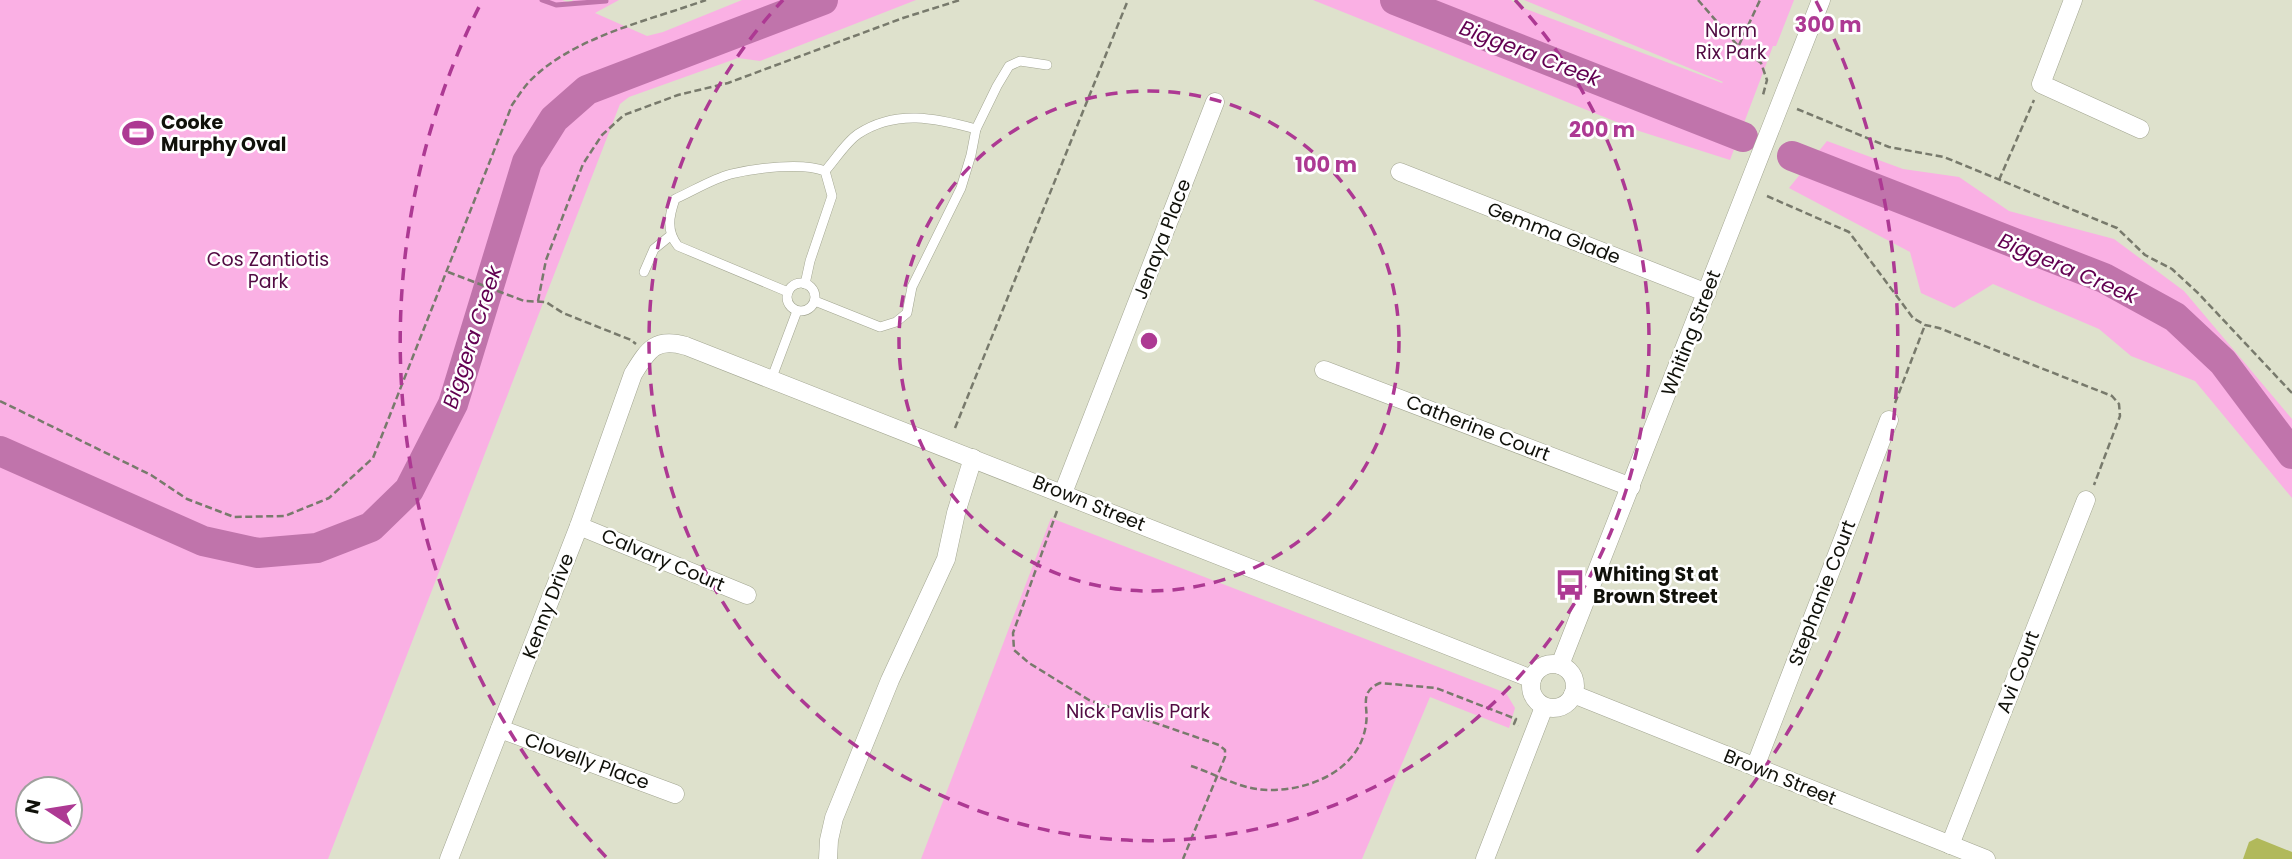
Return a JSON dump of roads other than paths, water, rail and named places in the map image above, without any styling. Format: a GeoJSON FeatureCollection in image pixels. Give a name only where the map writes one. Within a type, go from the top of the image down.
{"type":"FeatureCollection","features":[{"type":"Feature","properties":{"kind":"street","name":"Whiting Street"},"geometry":{"type":"LineString","coordinates":[[1560,666],[1821,0]]}},
{"type":"Feature","properties":{"kind":"street"},"geometry":{"type":"LineString","coordinates":[[2073,0],[2041,84],[2140,129]]}},
{"type":"Feature","properties":{"kind":"street","name":"Jenaya Place"},"geometry":{"type":"LineString","coordinates":[[1063,493],[1215,102]]}},
{"type":"Feature","properties":{"kind":"street","name":"Gemma Glade"},"geometry":{"type":"LineString","coordinates":[[1400,172],[1707,293]]}},
{"type":"Feature","properties":{"kind":"street","name":"Brown Street"},"geometry":{"type":"LineString","coordinates":[[646,353],[657,344],[673,342],[1532,679]]}},
{"type":"Feature","properties":{"kind":"street","name":"Kenny Drive"},"geometry":{"type":"LineString","coordinates":[[449,859],[579,526],[633,374],[646,353]]}},
{"type":"Feature","properties":{"kind":"street","name":"Catherine Court"},"geometry":{"type":"LineString","coordinates":[[1324,370],[1631,487]]}},
{"type":"Feature","properties":{"kind":"street","name":"Stephanie Court"},"geometry":{"type":"LineString","coordinates":[[1755,767],[1889,420]]}},
{"type":"Feature","properties":{"kind":"street"},"geometry":{"type":"LineString","coordinates":[[828,859],[834,818],[890,680],[946,559],[956,513],[973,458]]}},
{"type":"Feature","properties":{"kind":"street","name":"Avi Court"},"geometry":{"type":"LineString","coordinates":[[1950,845],[2086,500]]}},
{"type":"Feature","properties":{"kind":"street","name":"Calvary Court"},"geometry":{"type":"LineString","coordinates":[[579,526],[747,595]]}},
{"type":"Feature","properties":{"kind":"street"},"geometry":{"type":"LineString","coordinates":[[1543,666],[1560,666],[1571,674],[1574,681],[1573,694],[1561,707],[1544,707],[1531,692],[1532,679],[1543,666]]}},
{"type":"Feature","properties":{"kind":"street","name":"Brown Street"},"geometry":{"type":"LineString","coordinates":[[1573,694],[1986,859]]}},
{"type":"Feature","properties":{"kind":"street"},"geometry":{"type":"LineString","coordinates":[[1485,859],[1544,707]]}},
{"type":"Feature","properties":{"kind":"street","name":"Clovelly Place"},"geometry":{"type":"LineString","coordinates":[[500,729],[675,794]]}},
{"type":"Feature","properties":{"kind":"lane"},"geometry":{"type":"LineString","coordinates":[[815,301],[880,327],[896,322],[906,313],[912,287],[961,188],[976,129],[997,86],[1010,66],[1020,61],[1047,65]]}},
{"type":"Feature","properties":{"kind":"lane"},"geometry":{"type":"LineString","coordinates":[[825,171],[857,134],[889,120],[930,117],[976,129]]}},
{"type":"Feature","properties":{"kind":"lane"},"geometry":{"type":"LineString","coordinates":[[788,292],[678,246],[670,236],[670,213],[675,199],[730,174],[793,166],[813,166],[825,171]]}},
{"type":"Feature","properties":{"kind":"lane"},"geometry":{"type":"LineString","coordinates":[[805,284],[832,196],[825,171]]}},
{"type":"Feature","properties":{"kind":"lane"},"geometry":{"type":"LineString","coordinates":[[644,272],[654,249],[670,236]]}},
{"type":"Feature","properties":{"kind":"lane"},"geometry":{"type":"LineString","coordinates":[[805,284],[813,290],[815,301],[807,310],[797,311],[788,303],[788,292],[795,285],[805,284]]}},
{"type":"Feature","properties":{"kind":"lane"},"geometry":{"type":"LineString","coordinates":[[771,380],[797,311]]}},
{"type":"Feature","properties":{"kind":"waterway"},"geometry":{"type":"LineString","coordinates":[[542,0],[556,5],[606,1]]}},
{"type":"Feature","properties":{"kind":"waterway","name":"Biggera Creek"},"geometry":{"type":"LineString","coordinates":[[0,451],[203,541],[258,553],[317,548],[371,527],[409,490],[453,404],[527,162],[554,119],[587,90],[823,0]]}},
{"type":"Feature","properties":{"kind":"waterway","name":"Biggera Creek"},"geometry":{"type":"LineString","coordinates":[[1395,0],[1743,137]]}},
{"type":"Feature","properties":{"kind":"waterway","name":"Biggera Creek"},"geometry":{"type":"LineString","coordinates":[[1792,156],[2104,278],[2175,317],[2223,362],[2292,454]]}},
{"type":"Feature","properties":{"kind":"place","name":"Cooke Murphy Oval"},"geometry":{"type":"Point","coordinates":[138,133]}},
{"type":"Feature","properties":{"kind":"place","name":"Whiting St at Brown Street"},"geometry":{"type":"Point","coordinates":[1570,585]}},
{"type":"Feature","properties":{"kind":"park label","name":"Norm Rix Park"},"geometry":{"type":"Point","coordinates":[1731,41]}},
{"type":"Feature","properties":{"kind":"park label","name":"Cos Zantiotis Park"},"geometry":{"type":"Point","coordinates":[268,270]}},
{"type":"Feature","properties":{"kind":"park label","name":"Nick Pavlis Park"},"geometry":{"type":"Point","coordinates":[1138,711]}}]}
